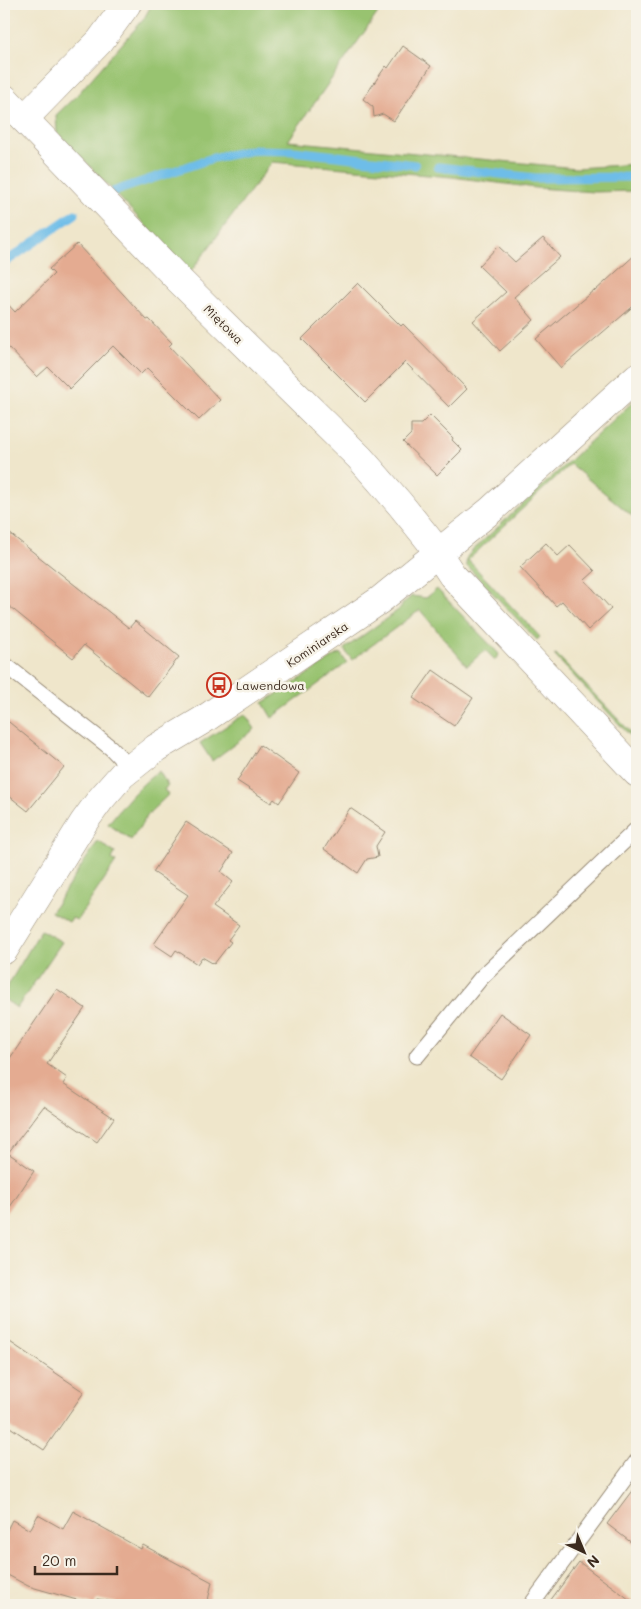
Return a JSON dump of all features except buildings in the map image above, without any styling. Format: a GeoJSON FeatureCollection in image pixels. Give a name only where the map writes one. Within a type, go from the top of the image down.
{"type":"FeatureCollection","features":[{"type":"Feature","properties":{"kind":"street"},"geometry":{"type":"LineString","coordinates":[[24,119],[100,42],[127,4]]}},
{"type":"Feature","properties":{"kind":"street","name":"Miętowa"},"geometry":{"type":"LineString","coordinates":[[4,98],[180,280],[360,458],[400,504],[438,554]]}},
{"type":"Feature","properties":{"kind":"street","name":"Kominiarska"},"geometry":{"type":"LineString","coordinates":[[4,950],[84,822],[106,792],[130,768],[156,748],[203,720],[373,606],[491,510],[637,378]]}},
{"type":"Feature","properties":{"kind":"street"},"geometry":{"type":"LineString","coordinates":[[438,554],[452,575],[637,773]]}},
{"type":"Feature","properties":{"kind":"lane"},"geometry":{"type":"LineString","coordinates":[[4,664],[111,748],[130,768]]}},
{"type":"Feature","properties":{"kind":"lane"},"geometry":{"type":"LineString","coordinates":[[417,1056],[481,978],[637,829]]}},
{"type":"Feature","properties":{"kind":"lane"},"geometry":{"type":"LineString","coordinates":[[531,1605],[637,1461]]}},
{"type":"Feature","properties":{"kind":"green space"},"geometry":{"type":"Polygon","coordinates":[[[152,4],[384,4],[288,141],[576,168],[637,164],[637,191],[594,192],[536,188],[452,177],[272,162],[190,273],[57,133],[56,115],[77,95],[143,20],[152,4]]]}},
{"type":"Feature","properties":{"kind":"green space"},"geometry":{"type":"Polygon","coordinates":[[[637,398],[637,520],[570,464],[468,560],[540,637],[537,640],[466,565],[467,557],[637,398]]]}},
{"type":"Feature","properties":{"kind":"green space"},"geometry":{"type":"Polygon","coordinates":[[[437,589],[499,654],[495,660],[485,650],[467,666],[420,610],[352,660],[344,649],[401,608],[403,603],[412,596],[426,598],[437,589]]]}},
{"type":"Feature","properties":{"kind":"green space"},"geometry":{"type":"Polygon","coordinates":[[[340,653],[347,663],[272,718],[263,703],[340,653]]]}},
{"type":"Feature","properties":{"kind":"green space"},"geometry":{"type":"Polygon","coordinates":[[[556,654],[637,739],[637,743],[554,655],[556,654]]]}},
{"type":"Feature","properties":{"kind":"green space"},"geometry":{"type":"Polygon","coordinates":[[[245,714],[255,729],[212,761],[200,743],[245,714]]]}},
{"type":"Feature","properties":{"kind":"green space"},"geometry":{"type":"Polygon","coordinates":[[[159,771],[168,786],[164,789],[168,795],[150,812],[131,840],[108,824],[138,789],[159,771]]]}},
{"type":"Feature","properties":{"kind":"green space"},"geometry":{"type":"Polygon","coordinates":[[[98,841],[115,853],[112,859],[116,862],[77,920],[72,918],[69,922],[51,912],[98,841]]]}},
{"type":"Feature","properties":{"kind":"green space"},"geometry":{"type":"Polygon","coordinates":[[[41,930],[62,942],[17,1008],[4,999],[4,992],[41,930]]]}},
{"type":"Feature","properties":{"kind":"waterway"},"geometry":{"type":"LineString","coordinates":[[115,191],[213,158],[253,150],[293,151],[415,165]]}},
{"type":"Feature","properties":{"kind":"waterway"},"geometry":{"type":"LineString","coordinates":[[438,167],[535,178],[637,177]]}},
{"type":"Feature","properties":{"kind":"waterway"},"geometry":{"type":"LineString","coordinates":[[4,263],[75,214]]}},
{"type":"Feature","properties":{"kind":"place","name":"Lawendowa"},"geometry":{"type":"Point","coordinates":[219,685]}}]}
